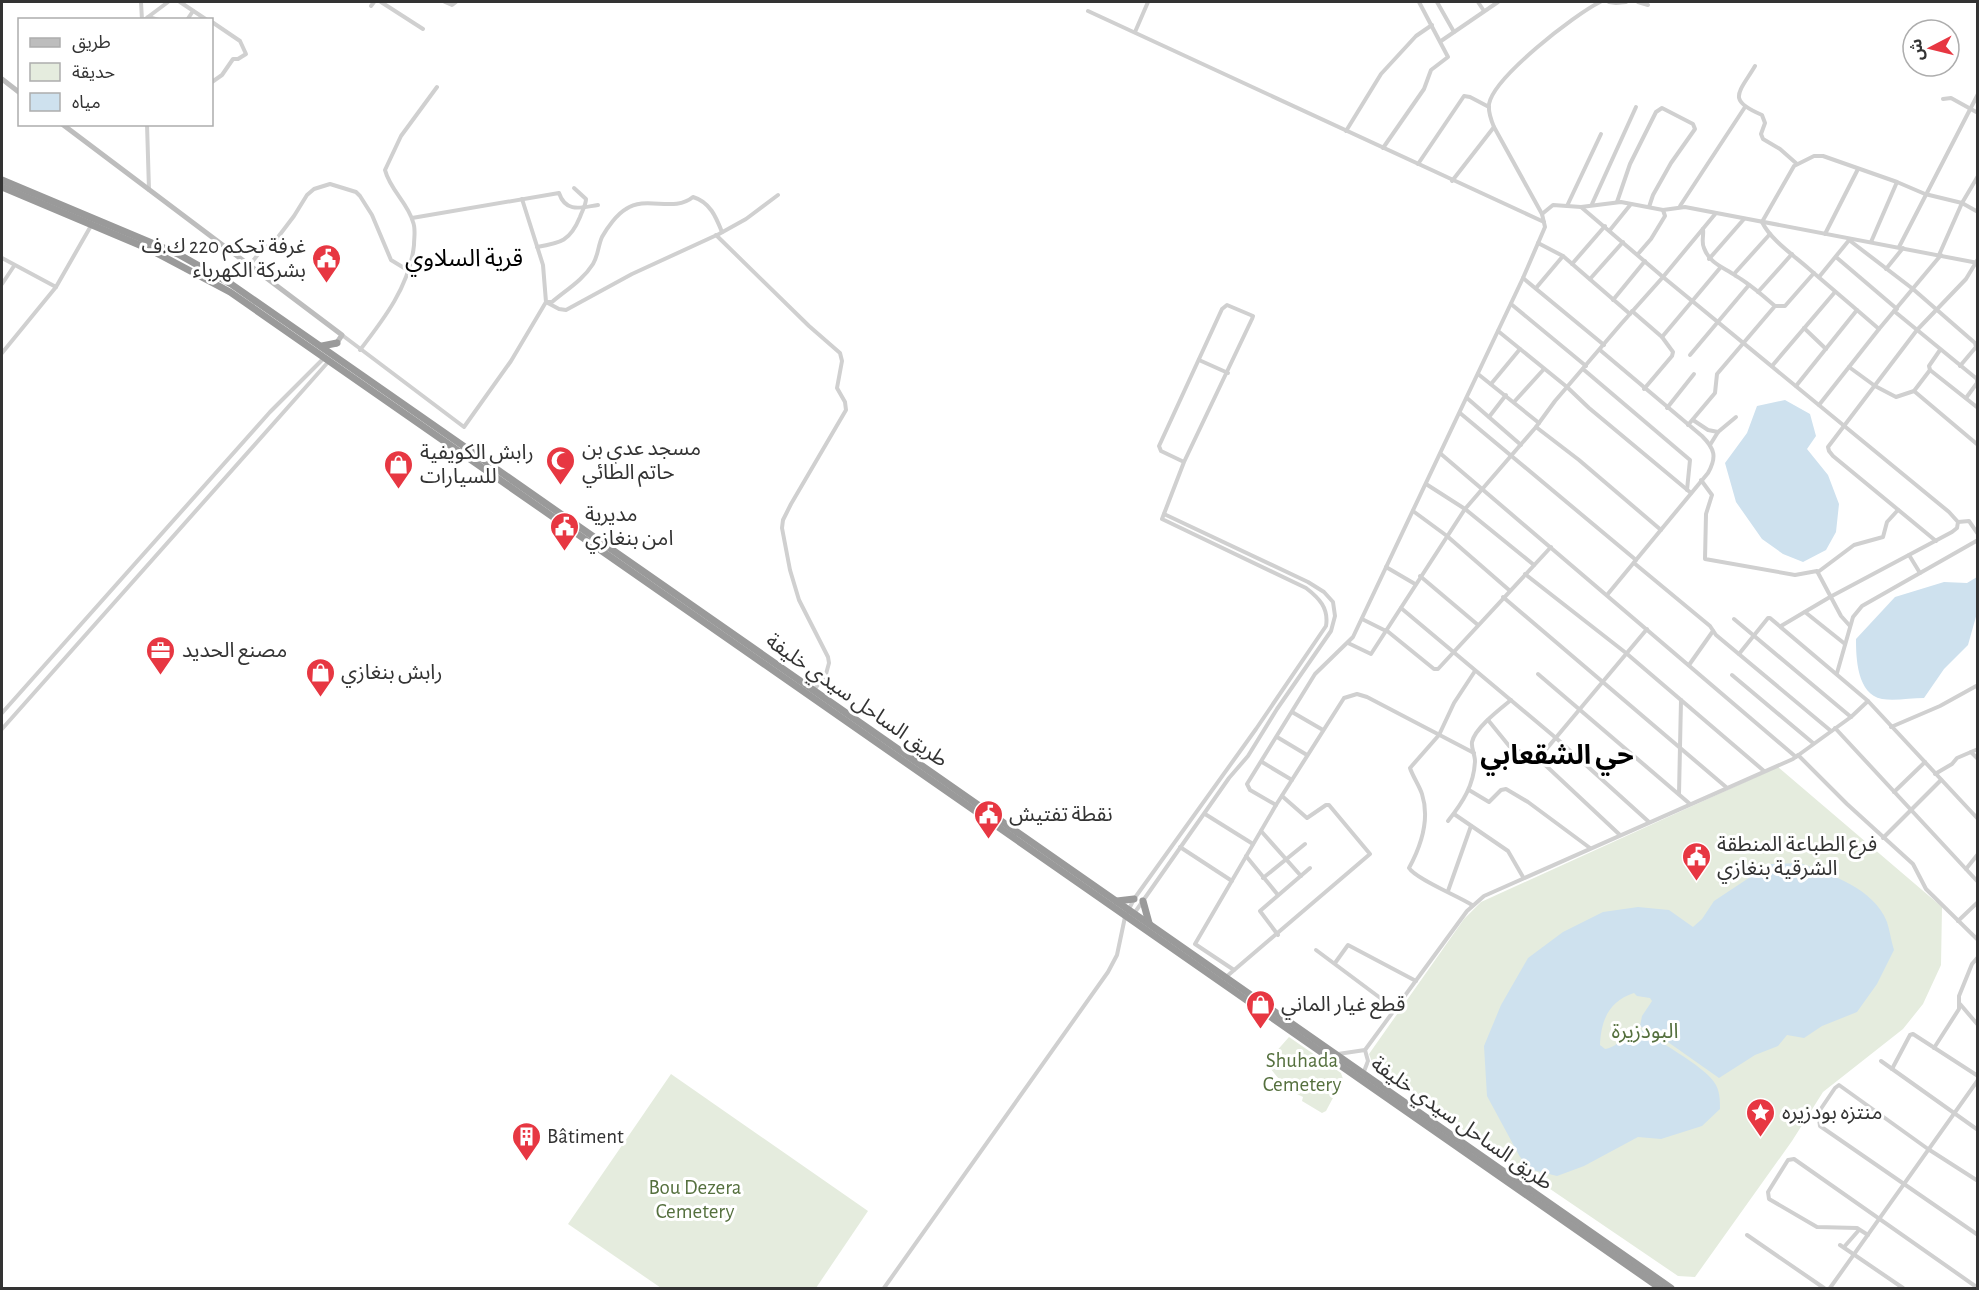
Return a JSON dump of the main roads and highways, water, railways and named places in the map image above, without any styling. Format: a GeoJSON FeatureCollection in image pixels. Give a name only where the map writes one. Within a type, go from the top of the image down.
{"type":"FeatureCollection","features":[{"type":"Feature","properties":{"kind":"highway","name":"طريق الساحل سيدي خليفة"},"geometry":{"type":"LineString","coordinates":[[2,180],[123,230],[200,265],[231,284],[321,346],[331,357],[1117,901],[1128,916],[1150,925],[1671,1288]]}},
{"type":"Feature","properties":{"kind":"highway"},"geometry":{"type":"LineString","coordinates":[[2,187],[149,249],[230,292],[331,357],[1660,1288]]}},
{"type":"Feature","properties":{"kind":"highway"},"geometry":{"type":"LineString","coordinates":[[321,346],[339,340],[331,357]]}},
{"type":"Feature","properties":{"kind":"highway"},"geometry":{"type":"LineString","coordinates":[[1117,901],[1134,899]]}},
{"type":"Feature","properties":{"kind":"highway"},"geometry":{"type":"LineString","coordinates":[[1143,901],[1150,925]]}},
{"type":"Feature","properties":{"kind":"water"},"geometry":{"type":"Polygon","coordinates":[[[1785,400],[1810,414],[1816,436],[1807,449],[1828,475],[1839,504],[1836,532],[1826,550],[1803,562],[1783,554],[1762,539],[1736,502],[1725,463],[1747,433],[1757,406],[1785,400]]]}},
{"type":"Feature","properties":{"kind":"water"},"geometry":{"type":"Polygon","coordinates":[[[1977,577],[1977,613],[1968,645],[1944,669],[1924,698],[1882,699],[1867,690],[1858,665],[1856,639],[1895,597],[1944,582],[1967,583],[1977,577]]]}},
{"type":"Feature","properties":{"kind":"water"},"geometry":{"type":"Polygon","coordinates":[[[1800,863],[1838,878],[1862,892],[1881,910],[1887,922],[1894,950],[1877,984],[1857,1012],[1822,1026],[1804,1038],[1787,1035],[1778,1046],[1755,1055],[1719,1078],[1665,1040],[1640,1026],[1642,1016],[1652,1001],[1650,998],[1637,996],[1634,993],[1625,997],[1618,1001],[1608,1013],[1602,1027],[1600,1045],[1605,1049],[1610,1048],[1637,1028],[1678,1053],[1709,1076],[1717,1088],[1720,1109],[1702,1126],[1661,1139],[1638,1137],[1584,1166],[1557,1176],[1533,1170],[1520,1157],[1487,1096],[1484,1046],[1501,1005],[1528,958],[1563,932],[1603,912],[1638,907],[1669,910],[1693,927],[1702,919],[1714,901],[1770,864],[1800,863]]]}},
{"type":"Feature","properties":{"kind":"place","name":"غرفة تحكم 220 ك.ف بشركة الكهرباء"},"geometry":{"type":"Point","coordinates":[327,284]}},
{"type":"Feature","properties":{"kind":"place","name":"مسجد عدي بن حاتم الطائي"},"geometry":{"type":"Point","coordinates":[561,486]}},
{"type":"Feature","properties":{"kind":"place","name":"رابش الكويفية للسيارات"},"geometry":{"type":"Point","coordinates":[399,490]}},
{"type":"Feature","properties":{"kind":"place","name":"مديرية امن بنغازي"},"geometry":{"type":"Point","coordinates":[564,552]}},
{"type":"Feature","properties":{"kind":"place","name":"مصنع الحديد"},"geometry":{"type":"Point","coordinates":[161,676]}},
{"type":"Feature","properties":{"kind":"place","name":"رابش بنغازي"},"geometry":{"type":"Point","coordinates":[320,698]}},
{"type":"Feature","properties":{"kind":"place","name":"نقطة تفتيش"},"geometry":{"type":"Point","coordinates":[988,840]}},
{"type":"Feature","properties":{"kind":"place","name":"فرع الطباعة المنطقة الشرقية بنغازي"},"geometry":{"type":"Point","coordinates":[1696,882]}},
{"type":"Feature","properties":{"kind":"place","name":"قطع غيار الماني"},"geometry":{"type":"Point","coordinates":[1260,1030]}},
{"type":"Feature","properties":{"kind":"place","name":"منتزه بودزيره"},"geometry":{"type":"Point","coordinates":[1761,1138]}},
{"type":"Feature","properties":{"kind":"place","name":"Bâtiment"},"geometry":{"type":"Point","coordinates":[526,1162]}},
{"type":"Feature","properties":{"kind":"district","name":"قرية السلاوي"},"geometry":{"type":"Point","coordinates":[464,258]}},
{"type":"Feature","properties":{"kind":"district","name":"حي الشقعابي"},"geometry":{"type":"Point","coordinates":[1557,755]}},
{"type":"Feature","properties":{"kind":"park label","name":"البودزيرة"},"geometry":{"type":"Point","coordinates":[1645,1031]}},
{"type":"Feature","properties":{"kind":"park label","name":"Shuhada Cemetery"},"geometry":{"type":"Point","coordinates":[1302,1072]}},
{"type":"Feature","properties":{"kind":"park label","name":"Bou Dezera Cemetery"},"geometry":{"type":"Point","coordinates":[695,1199]}}]}
